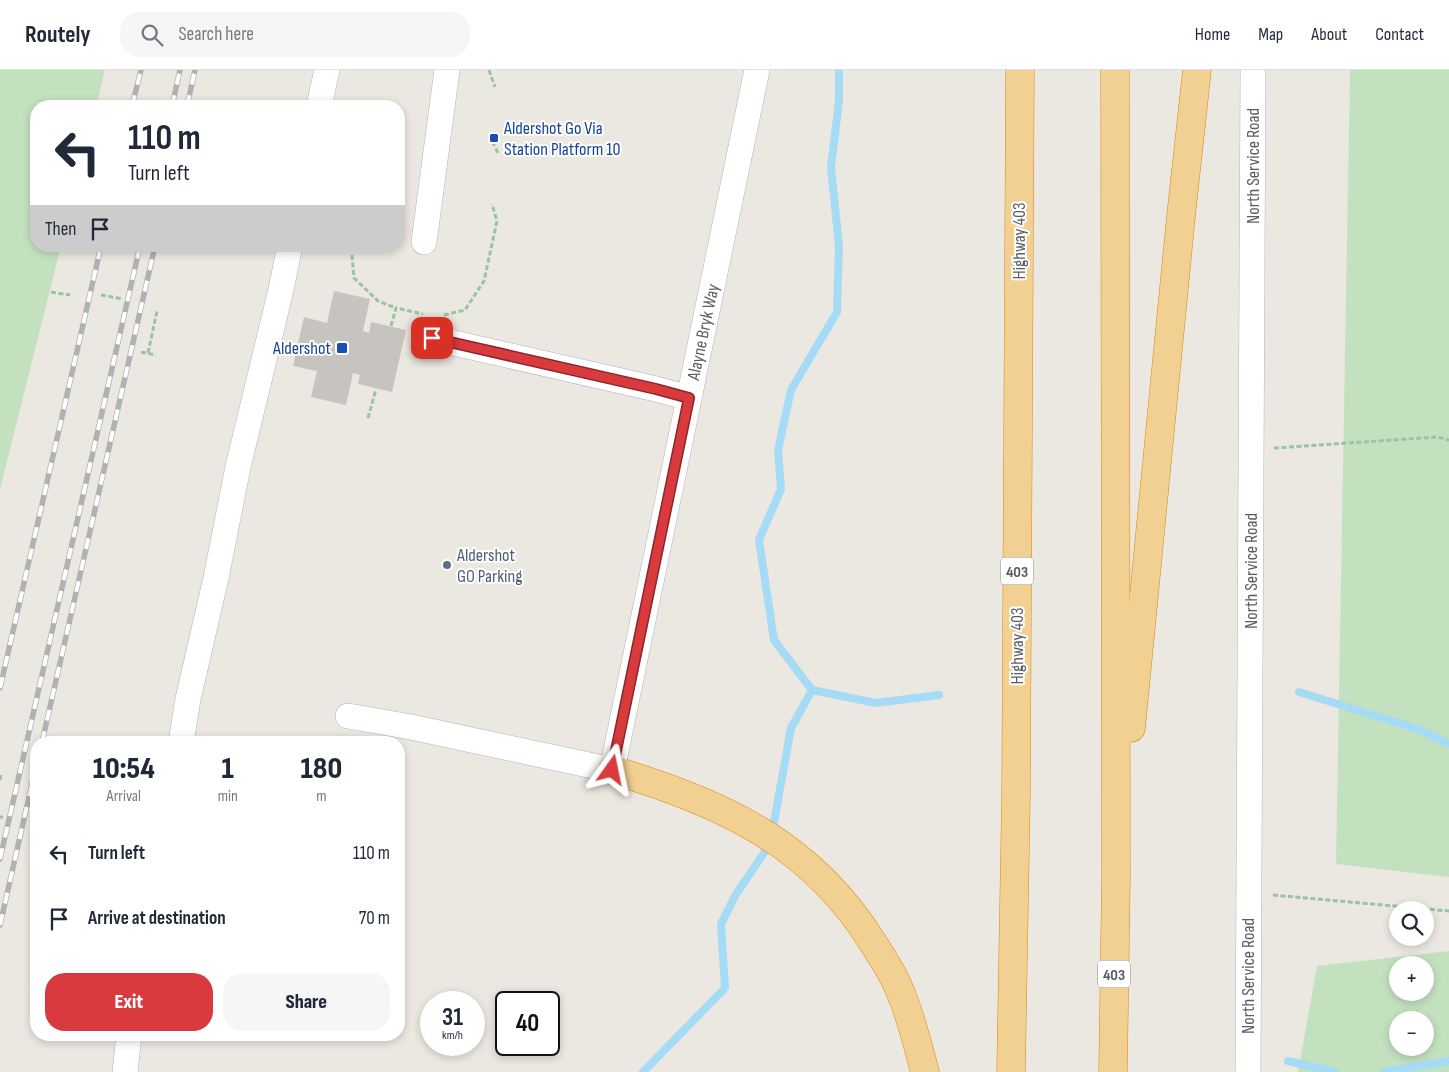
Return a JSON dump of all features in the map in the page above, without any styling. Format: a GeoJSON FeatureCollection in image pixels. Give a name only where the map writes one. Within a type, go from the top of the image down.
{"type":"FeatureCollection","features":[{"type":"Feature","properties":{"kind":"highway","name":"Highway 403"},"geometry":{"type":"LineString","coordinates":[[1011,1072],[1016,785],[1020,70]]}},
{"type":"Feature","properties":{"kind":"highway","name":"403"},"geometry":{"type":"LineString","coordinates":[[1113,1072],[1116,877],[1115,70]]}},
{"type":"Feature","properties":{"kind":"highway"},"geometry":{"type":"LineString","coordinates":[[1116,877],[1196,70]]}},
{"type":"Feature","properties":{"kind":"highway"},"geometry":{"type":"LineString","coordinates":[[612,770],[711,804],[757,827],[820,876],[840,895],[886,963],[902,996],[925,1072]]}},
{"type":"Feature","properties":{"kind":"street"},"geometry":{"type":"LineString","coordinates":[[320,100],[327,70]]}},
{"type":"Feature","properties":{"kind":"street"},"geometry":{"type":"LineString","coordinates":[[424,242],[447,70]]}},
{"type":"Feature","properties":{"kind":"street","name":"Alayne Bryk Way"},"geometry":{"type":"LineString","coordinates":[[612,770],[757,70]]}},
{"type":"Feature","properties":{"kind":"street","name":"North Service Road"},"geometry":{"type":"LineString","coordinates":[[1248,1072],[1253,70]]}},
{"type":"Feature","properties":{"kind":"street"},"geometry":{"type":"LineString","coordinates":[[182,736],[188,698],[216,578],[238,467],[289,252]]}},
{"type":"Feature","properties":{"kind":"street"},"geometry":{"type":"LineString","coordinates":[[430,327],[689,398]]}},
{"type":"Feature","properties":{"kind":"street"},"geometry":{"type":"LineString","coordinates":[[348,716],[411,727],[612,770]]}},
{"type":"Feature","properties":{"kind":"street"},"geometry":{"type":"LineString","coordinates":[[125,1072],[128,1041]]}},
{"type":"Feature","properties":{"kind":"path"},"geometry":{"type":"LineString","coordinates":[[489,70],[495,87]]}},
{"type":"Feature","properties":{"kind":"path"},"geometry":{"type":"LineString","coordinates":[[489,135],[498,153]]}},
{"type":"Feature","properties":{"kind":"path"},"geometry":{"type":"LineString","coordinates":[[443,315],[465,310],[484,281],[497,221],[492,204]]}},
{"type":"Feature","properties":{"kind":"path"},"geometry":{"type":"LineString","coordinates":[[352,255],[354,278],[378,301],[396,308],[430,327]]}},
{"type":"Feature","properties":{"kind":"path"},"geometry":{"type":"LineString","coordinates":[[51,292],[70,296]]}},
{"type":"Feature","properties":{"kind":"path"},"geometry":{"type":"LineString","coordinates":[[101,295],[122,299]]}},
{"type":"Feature","properties":{"kind":"path"},"geometry":{"type":"LineString","coordinates":[[391,326],[396,308]]}},
{"type":"Feature","properties":{"kind":"path"},"geometry":{"type":"LineString","coordinates":[[148,353],[157,311]]}},
{"type":"Feature","properties":{"kind":"path"},"geometry":{"type":"LineString","coordinates":[[141,352],[156,355]]}},
{"type":"Feature","properties":{"kind":"path"},"geometry":{"type":"LineString","coordinates":[[368,418],[376,389]]}},
{"type":"Feature","properties":{"kind":"path"},"geometry":{"type":"LineString","coordinates":[[1251,450],[1437,438],[1449,440]]}},
{"type":"Feature","properties":{"kind":"path"},"geometry":{"type":"LineString","coordinates":[[0,780],[1,774]]}},
{"type":"Feature","properties":{"kind":"path"},"geometry":{"type":"LineString","coordinates":[[1249,893],[1449,911]]}},
{"type":"Feature","properties":{"kind":"green space"},"geometry":{"type":"Polygon","coordinates":[[[0,70],[105,70],[98,100],[30,100],[30,252],[59,252],[0,489],[0,70]]]}},
{"type":"Feature","properties":{"kind":"green space"},"geometry":{"type":"Polygon","coordinates":[[[1350,70],[1449,70],[1449,877],[1336,864],[1350,70]]]}},
{"type":"Feature","properties":{"kind":"green space"},"geometry":{"type":"Polygon","coordinates":[[[1449,951],[1449,1072],[1298,1072],[1317,966],[1389,958],[1389,1001],[1434,1001],[1434,956],[1405,956],[1449,951]]]}},
{"type":"Feature","properties":{"kind":"building"},"geometry":{"type":"Polygon","coordinates":[[[334,291],[370,299],[363,331],[369,333],[371,322],[406,330],[392,392],[358,384],[360,375],[353,373],[346,405],[311,397],[317,371],[293,366],[304,317],[327,323],[334,291]]]}},
{"type":"Feature","properties":{"kind":"waterway"},"geometry":{"type":"LineString","coordinates":[[839,70],[839,101],[831,167],[839,246],[837,312],[791,390],[778,450],[781,489],[759,540],[774,640],[812,690],[876,703],[939,695]]}},
{"type":"Feature","properties":{"kind":"waterway"},"geometry":{"type":"LineString","coordinates":[[772,833],[791,728],[812,690]]}},
{"type":"Feature","properties":{"kind":"waterway"},"geometry":{"type":"LineString","coordinates":[[1299,692],[1418,729],[1449,744]]}},
{"type":"Feature","properties":{"kind":"waterway"},"geometry":{"type":"LineString","coordinates":[[643,1072],[725,988],[721,924],[735,896],[770,844]]}},
{"type":"Feature","properties":{"kind":"waterway"},"geometry":{"type":"LineString","coordinates":[[1288,1061],[1335,1072]]}},
{"type":"Feature","properties":{"kind":"waterway"},"geometry":{"type":"LineString","coordinates":[[1383,1072],[1449,1061]]}},
{"type":"Feature","properties":{"kind":"railway"},"geometry":{"type":"LineString","coordinates":[[134,100],[141,70]]}},
{"type":"Feature","properties":{"kind":"railway"},"geometry":{"type":"LineString","coordinates":[[173,100],[180,70]]}},
{"type":"Feature","properties":{"kind":"railway"},"geometry":{"type":"LineString","coordinates":[[188,100],[195,70]]}},
{"type":"Feature","properties":{"kind":"railway"},"geometry":{"type":"LineString","coordinates":[[0,688],[100,252]]}},
{"type":"Feature","properties":{"kind":"railway"},"geometry":{"type":"LineString","coordinates":[[0,859],[139,252]]}},
{"type":"Feature","properties":{"kind":"railway"},"geometry":{"type":"LineString","coordinates":[[43,736],[154,252]]}},
{"type":"Feature","properties":{"kind":"railway"},"geometry":{"type":"LineString","coordinates":[[0,925],[30,792]]}},
{"type":"Feature","properties":{"kind":"place","name":"Aldershot Go Via Station Platform 10"},"geometry":{"type":"Point","coordinates":[494,138]}},
{"type":"Feature","properties":{"kind":"place","name":"Aldershot"},"geometry":{"type":"Point","coordinates":[342,348]}},
{"type":"Feature","properties":{"kind":"place","name":"Aldershot GO Parking"},"geometry":{"type":"Point","coordinates":[447,565]}},
{"type":"Feature","properties":{"kind":"route"},"geometry":{"type":"LineString","coordinates":[[432,338],[689,398],[612,770]]}}]}
